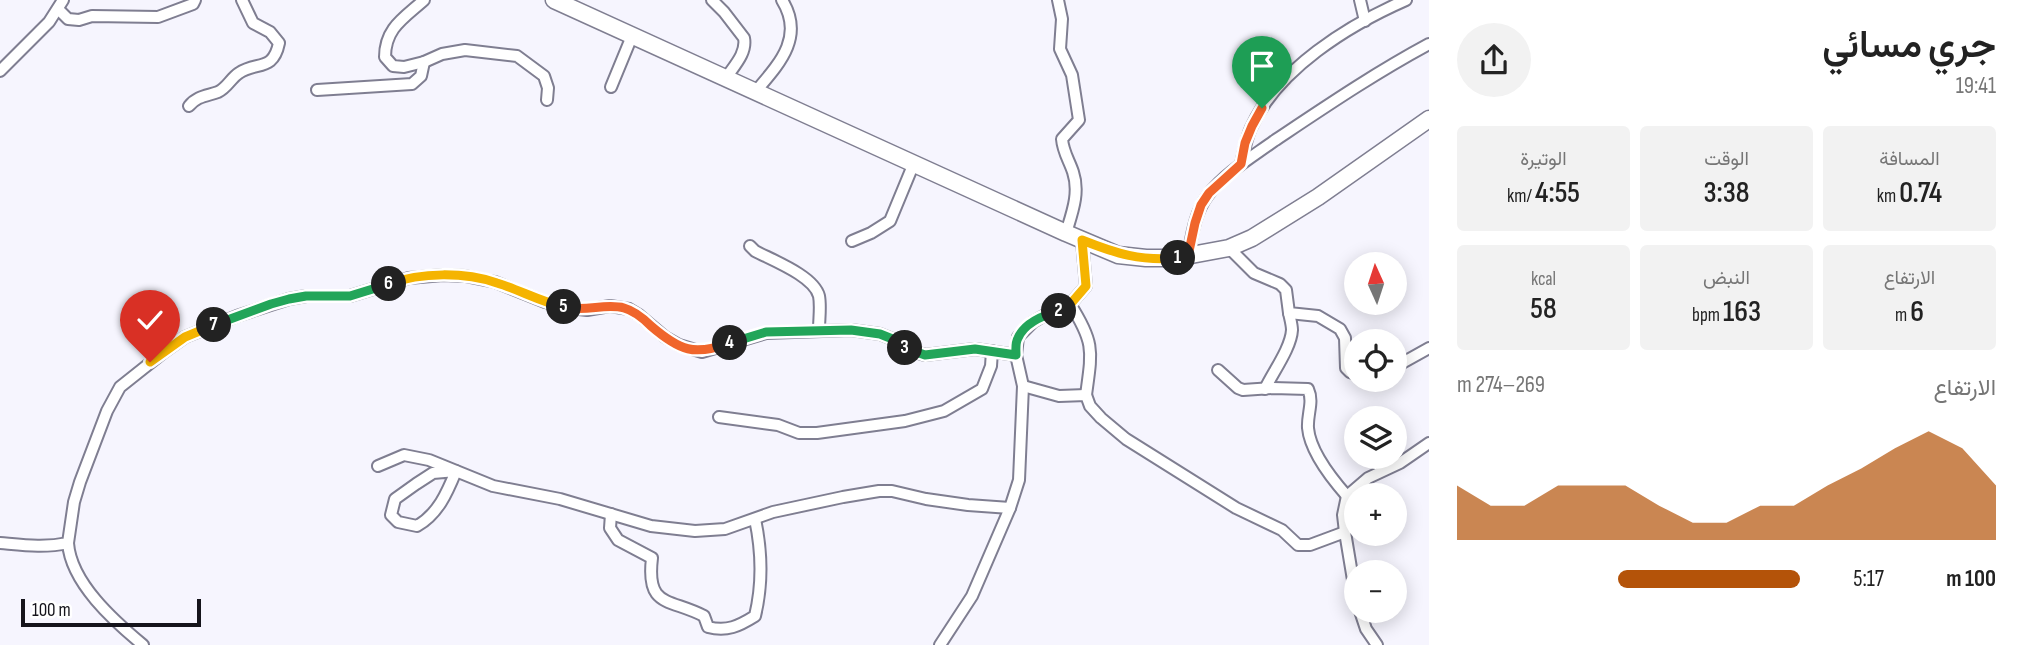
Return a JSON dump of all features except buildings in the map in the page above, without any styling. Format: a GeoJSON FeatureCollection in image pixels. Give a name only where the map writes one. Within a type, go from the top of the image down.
{"type":"FeatureCollection","features":[{"type":"Feature","properties":{"kind":"main road"},"geometry":{"type":"LineString","coordinates":[[554,0],[1118,255],[1175,258],[1229,248],[1252,238],[1318,197],[1429,119]]}},
{"type":"Feature","properties":{"kind":"street"},"geometry":{"type":"LineString","coordinates":[[0,71],[33,39],[60,4],[68,19],[79,20],[92,16],[158,17],[193,4],[195,0]]}},
{"type":"Feature","properties":{"kind":"street"},"geometry":{"type":"LineString","coordinates":[[189,106],[195,99],[221,91],[240,72],[272,61],[277,53],[279,43],[270,32],[253,23],[242,0]]}},
{"type":"Feature","properties":{"kind":"street"},"geometry":{"type":"LineString","coordinates":[[424,0],[390,32],[385,45],[385,57],[393,66],[404,68],[442,54],[465,50],[517,56],[544,76],[548,89],[547,100]]}},
{"type":"Feature","properties":{"kind":"street"},"geometry":{"type":"LineString","coordinates":[[712,0],[744,38],[745,44],[740,57],[726,78]]}},
{"type":"Feature","properties":{"kind":"street"},"geometry":{"type":"LineString","coordinates":[[756,91],[782,60],[789,43],[792,32],[782,0]]}},
{"type":"Feature","properties":{"kind":"street"},"geometry":{"type":"LineString","coordinates":[[1058,0],[1062,19],[1060,49],[1072,75],[1079,120],[1062,139],[1063,150],[1074,174],[1076,192],[1075,205],[1066,233]]}},
{"type":"Feature","properties":{"kind":"street"},"geometry":{"type":"LineString","coordinates":[[1360,0],[1365,21]]}},
{"type":"Feature","properties":{"kind":"street"},"geometry":{"type":"LineString","coordinates":[[1241,164],[1252,126],[1278,87],[1307,59],[1365,21],[1406,0]]}},
{"type":"Feature","properties":{"kind":"street"},"geometry":{"type":"LineString","coordinates":[[611,87],[632,36]]}},
{"type":"Feature","properties":{"kind":"street"},"geometry":{"type":"LineString","coordinates":[[1188,256],[1201,205],[1209,193],[1241,164],[1398,60],[1429,44]]}},
{"type":"Feature","properties":{"kind":"street"},"geometry":{"type":"LineString","coordinates":[[317,90],[412,84],[421,76],[424,62]]}},
{"type":"Feature","properties":{"kind":"street"},"geometry":{"type":"LineString","coordinates":[[852,240],[871,233],[890,221],[914,163]]}},
{"type":"Feature","properties":{"kind":"street"},"geometry":{"type":"LineString","coordinates":[[940,645],[972,596],[1010,508],[1018,480],[1023,386],[1016,355],[1018,337],[1023,330],[1045,315],[1067,308],[1086,286],[1082,240]]}},
{"type":"Feature","properties":{"kind":"street"},"geometry":{"type":"LineString","coordinates":[[750,246],[794,270],[815,286],[819,296],[819,330]]}},
{"type":"Feature","properties":{"kind":"street"},"geometry":{"type":"LineString","coordinates":[[1229,248],[1254,272],[1280,284],[1286,290],[1293,328],[1287,349],[1265,389]]}},
{"type":"Feature","properties":{"kind":"street"},"geometry":{"type":"LineString","coordinates":[[143,645],[105,610],[74,568],[68,543],[80,482],[107,411],[120,387],[185,337],[271,304],[306,296],[350,296],[410,278],[465,276],[495,282],[545,302],[570,308],[587,310],[620,307],[639,315],[672,341],[702,352],[766,332],[851,330],[880,334],[900,342],[906,349],[925,355],[975,349],[1016,355]]}},
{"type":"Feature","properties":{"kind":"street"},"geometry":{"type":"LineString","coordinates":[[1070,304],[1088,335],[1090,345],[1090,372],[1086,395],[1090,406],[1126,439],[1236,508],[1282,530],[1298,545],[1310,545],[1344,532]]}},
{"type":"Feature","properties":{"kind":"street"},"geometry":{"type":"LineString","coordinates":[[1289,313],[1318,316],[1340,329],[1344,336]]}},
{"type":"Feature","properties":{"kind":"street"},"geometry":{"type":"LineString","coordinates":[[1407,360],[1429,348]]}},
{"type":"Feature","properties":{"kind":"street"},"geometry":{"type":"LineString","coordinates":[[719,417],[771,423],[799,433],[905,421],[944,411],[982,389],[989,372],[992,351]]}},
{"type":"Feature","properties":{"kind":"street"},"geometry":{"type":"LineString","coordinates":[[1218,370],[1238,388],[1308,389],[1312,398],[1308,428],[1311,439],[1327,471],[1344,492]]}},
{"type":"Feature","properties":{"kind":"street"},"geometry":{"type":"LineString","coordinates":[[1023,386],[1059,396],[1086,395]]}},
{"type":"Feature","properties":{"kind":"street"},"geometry":{"type":"LineString","coordinates":[[1362,483],[1400,463],[1429,443]]}},
{"type":"Feature","properties":{"kind":"street"},"geometry":{"type":"LineString","coordinates":[[378,466],[404,455],[429,460],[493,486],[560,499],[652,526],[695,531],[725,529],[784,509],[879,491],[968,505],[1010,508]]}},
{"type":"Feature","properties":{"kind":"street"},"geometry":{"type":"LineString","coordinates":[[456,471],[447,494],[430,519],[417,526],[398,522],[391,515],[395,499],[416,484],[433,473],[456,471]]}},
{"type":"Feature","properties":{"kind":"street"},"geometry":{"type":"LineString","coordinates":[[611,514],[610,528],[618,540],[652,558],[652,589],[664,600],[705,616],[708,627],[718,630],[738,627],[755,616],[760,596],[762,566],[755,519]]}},
{"type":"Feature","properties":{"kind":"street"},"geometry":{"type":"LineString","coordinates":[[0,542],[38,547],[68,543]]}},
{"type":"Feature","properties":{"kind":"street"},"geometry":{"type":"LineString","coordinates":[[1364,623],[1377,645]]}},
{"type":"Feature","properties":{"kind":"route"},"geometry":{"type":"LineString","coordinates":[[150,362],[185,337],[271,304],[306,296],[350,296],[410,278],[443,275],[495,282],[545,302],[570,308],[587,310],[610,306],[629,309],[665,337],[691,350],[702,352],[766,332],[851,330],[880,334],[900,342],[906,349],[925,355],[975,349],[1016,355],[1016,343],[1023,330],[1045,315],[1067,308],[1086,286],[1082,240],[1118,255],[1146,258],[1188,256],[1201,205],[1209,193],[1241,164],[1245,143],[1262,108]]}}]}
